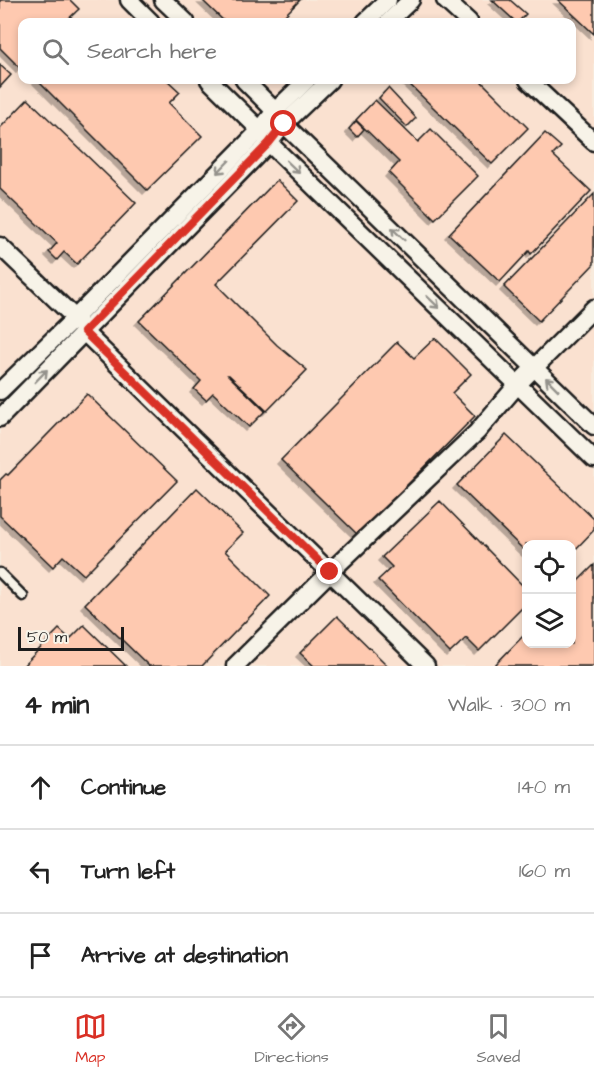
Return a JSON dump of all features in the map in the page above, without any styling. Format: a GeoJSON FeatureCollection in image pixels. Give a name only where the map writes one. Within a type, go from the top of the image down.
{"type":"FeatureCollection","features":[{"type":"Feature","properties":{"kind":"street"},"geometry":{"type":"LineString","coordinates":[[129,0],[147,18]]}},
{"type":"Feature","properties":{"kind":"street"},"geometry":{"type":"LineString","coordinates":[[163,0],[182,18]]}},
{"type":"Feature","properties":{"kind":"street"},"geometry":{"type":"LineString","coordinates":[[369,18],[388,0]]}},
{"type":"Feature","properties":{"kind":"street"},"geometry":{"type":"LineString","coordinates":[[392,18],[411,0]]}},
{"type":"Feature","properties":{"kind":"street"},"geometry":{"type":"LineString","coordinates":[[445,0],[465,18]]}},
{"type":"Feature","properties":{"kind":"street"},"geometry":{"type":"LineString","coordinates":[[213,84],[264,137],[594,459]]}},
{"type":"Feature","properties":{"kind":"street"},"geometry":{"type":"LineString","coordinates":[[248,84],[594,426]]}},
{"type":"Feature","properties":{"kind":"street"},"geometry":{"type":"LineString","coordinates":[[0,418],[79,325],[264,137],[304,84]]}},
{"type":"Feature","properties":{"kind":"street"},"geometry":{"type":"LineString","coordinates":[[280,117],[325,84]]}},
{"type":"Feature","properties":{"kind":"street"},"geometry":{"type":"LineString","coordinates":[[532,84],[594,142]]}},
{"type":"Feature","properties":{"kind":"street"},"geometry":{"type":"LineString","coordinates":[[0,246],[426,666]]}},
{"type":"Feature","properties":{"kind":"street"},"geometry":{"type":"LineString","coordinates":[[235,666],[477,432],[518,384],[594,308]]}},
{"type":"Feature","properties":{"kind":"street"},"geometry":{"type":"LineString","coordinates":[[0,391],[79,325]]}},
{"type":"Feature","properties":{"kind":"lane"},"geometry":{"type":"LineString","coordinates":[[0,573],[23,596]]}},
{"type":"Feature","properties":{"kind":"shaded area"},"geometry":{"type":"Polygon","coordinates":[[[0,0],[594,0],[594,666],[0,666],[0,0]]]}},
{"type":"Feature","properties":{"kind":"building"},"geometry":{"type":"Polygon","coordinates":[[[0,0],[70,0],[79,9],[69,18],[18,18],[18,66],[0,48],[0,0]]]}},
{"type":"Feature","properties":{"kind":"building"},"geometry":{"type":"Polygon","coordinates":[[[202,0],[300,0],[282,18],[221,18],[202,0]]]}},
{"type":"Feature","properties":{"kind":"building"},"geometry":{"type":"Polygon","coordinates":[[[492,0],[510,0],[526,14],[522,18],[512,18],[492,0]]]}},
{"type":"Feature","properties":{"kind":"building"},"geometry":{"type":"Polygon","coordinates":[[[558,0],[594,0],[594,34],[558,0]]]}},
{"type":"Feature","properties":{"kind":"building"},"geometry":{"type":"Polygon","coordinates":[[[0,65],[11,75],[0,87],[0,65]]]}},
{"type":"Feature","properties":{"kind":"building"},"geometry":{"type":"Polygon","coordinates":[[[41,84],[171,84],[180,92],[169,103],[202,136],[147,190],[41,84]]]}},
{"type":"Feature","properties":{"kind":"building"},"geometry":{"type":"Polygon","coordinates":[[[409,84],[484,84],[528,128],[492,164],[409,84]]]}},
{"type":"Feature","properties":{"kind":"building"},"geometry":{"type":"Polygon","coordinates":[[[388,88],[416,118],[407,127],[379,98],[388,88]]]}},
{"type":"Feature","properties":{"kind":"building"},"geometry":{"type":"Polygon","coordinates":[[[28,99],[136,203],[77,264],[64,252],[57,260],[49,252],[57,243],[0,189],[0,128],[28,99]]]}},
{"type":"Feature","properties":{"kind":"building"},"geometry":{"type":"Polygon","coordinates":[[[375,100],[418,142],[431,129],[478,176],[435,219],[389,173],[399,162],[356,120],[375,100]]]}},
{"type":"Feature","properties":{"kind":"building"},"geometry":{"type":"Polygon","coordinates":[[[356,121],[364,129],[357,137],[349,129],[356,121]]]}},
{"type":"Feature","properties":{"kind":"building"},"geometry":{"type":"Polygon","coordinates":[[[545,133],[561,147],[553,155],[591,191],[531,254],[529,251],[500,282],[449,234],[545,133]]]}},
{"type":"Feature","properties":{"kind":"building"},"geometry":{"type":"Polygon","coordinates":[[[277,180],[298,201],[216,284],[277,345],[307,370],[267,411],[228,375],[265,411],[249,427],[213,393],[206,400],[194,389],[201,381],[139,321],[277,180]]]}},
{"type":"Feature","properties":{"kind":"building"},"geometry":{"type":"Polygon","coordinates":[[[594,194],[594,264],[539,321],[504,287],[594,194]]]}},
{"type":"Feature","properties":{"kind":"building"},"geometry":{"type":"Polygon","coordinates":[[[435,338],[471,374],[452,393],[475,416],[358,535],[281,460],[397,342],[414,358],[435,338]]]}},
{"type":"Feature","properties":{"kind":"building"},"geometry":{"type":"Polygon","coordinates":[[[87,394],[177,481],[84,575],[63,556],[53,567],[0,516],[0,480],[6,474],[8,475],[87,394]]]}},
{"type":"Feature","properties":{"kind":"building"},"geometry":{"type":"Polygon","coordinates":[[[506,435],[594,519],[594,530],[576,549],[576,540],[522,540],[522,548],[457,485],[506,435]]]}},
{"type":"Feature","properties":{"kind":"building"},"geometry":{"type":"Polygon","coordinates":[[[197,488],[243,533],[225,551],[270,596],[202,666],[149,666],[85,604],[197,488]]]}},
{"type":"Feature","properties":{"kind":"building"},"geometry":{"type":"Polygon","coordinates":[[[440,501],[522,585],[522,608],[479,651],[466,638],[450,653],[378,580],[392,567],[382,557],[440,501]]]}},
{"type":"Feature","properties":{"kind":"building"},"geometry":{"type":"Polygon","coordinates":[[[594,565],[594,666],[494,666],[522,637],[522,648],[576,648],[576,583],[594,565]]]}},
{"type":"Feature","properties":{"kind":"building"},"geometry":{"type":"Polygon","coordinates":[[[337,616],[388,666],[314,666],[300,653],[337,616]]]}},
{"type":"Feature","properties":{"kind":"building"},"geometry":{"type":"Polygon","coordinates":[[[84,625],[126,666],[23,666],[59,629],[70,639],[84,625]]]}},
{"type":"Feature","properties":{"kind":"route"},"geometry":{"type":"LineString","coordinates":[[284,124],[269,143],[84,332],[330,572]]}}]}
